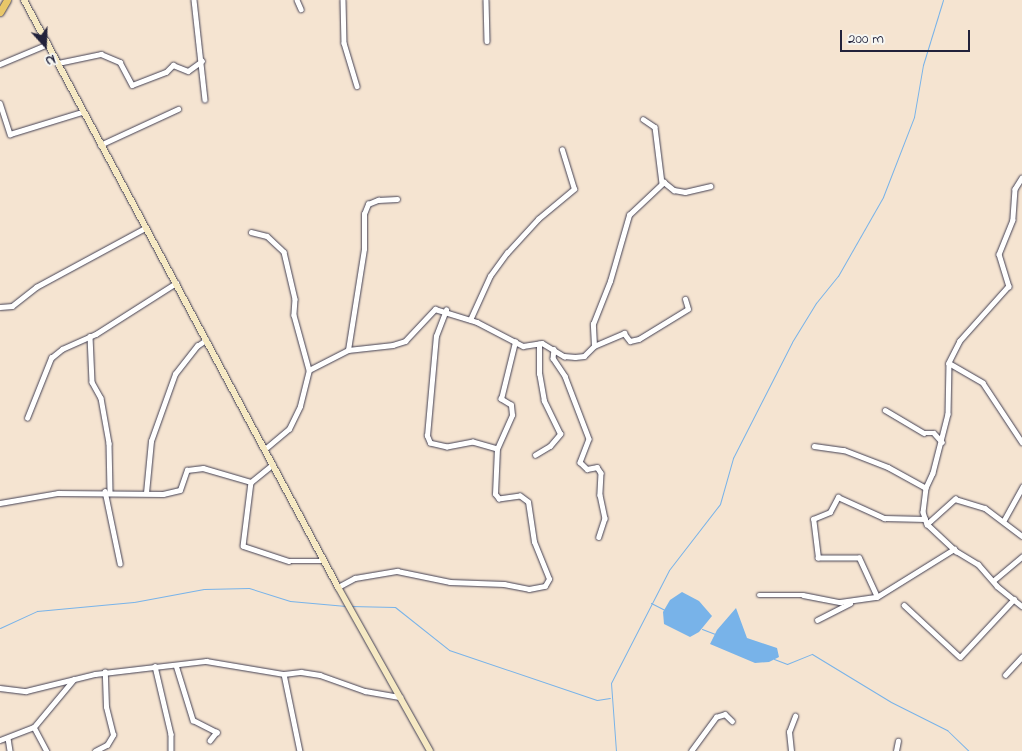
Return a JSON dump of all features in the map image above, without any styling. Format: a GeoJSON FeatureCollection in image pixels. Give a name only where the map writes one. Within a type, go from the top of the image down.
{"type":"FeatureCollection","features":[{"type":"Feature","properties":{"kind":"highway"},"geometry":{"type":"LineString","coordinates":[[0,12],[7,0]]}},
{"type":"Feature","properties":{"kind":"main road"},"geometry":{"type":"LineString","coordinates":[[24,0],[144,228],[176,284],[338,587],[402,697],[430,751]]}},
{"type":"Feature","properties":{"kind":"street"},"geometry":{"type":"LineString","coordinates":[[194,0],[205,99]]}},
{"type":"Feature","properties":{"kind":"street"},"geometry":{"type":"LineString","coordinates":[[297,0],[302,9]]}},
{"type":"Feature","properties":{"kind":"street"},"geometry":{"type":"LineString","coordinates":[[343,0],[344,43],[357,86]]}},
{"type":"Feature","properties":{"kind":"street"},"geometry":{"type":"LineString","coordinates":[[486,0],[487,41]]}},
{"type":"Feature","properties":{"kind":"street"},"geometry":{"type":"LineString","coordinates":[[0,64],[48,44]]}},
{"type":"Feature","properties":{"kind":"street"},"geometry":{"type":"LineString","coordinates":[[58,63],[101,54],[120,62],[132,86],[166,72],[173,65],[188,71],[202,61]]}},
{"type":"Feature","properties":{"kind":"street"},"geometry":{"type":"LineString","coordinates":[[0,103],[10,134],[82,112]]}},
{"type":"Feature","properties":{"kind":"street"},"geometry":{"type":"LineString","coordinates":[[100,145],[178,110]]}},
{"type":"Feature","properties":{"kind":"street"},"geometry":{"type":"LineString","coordinates":[[643,119],[655,127],[662,183]]}},
{"type":"Feature","properties":{"kind":"street"},"geometry":{"type":"LineString","coordinates":[[470,320],[490,276],[507,253],[538,219],[574,189],[562,150]]}},
{"type":"Feature","properties":{"kind":"street"},"geometry":{"type":"LineString","coordinates":[[926,521],[926,488],[942,442],[948,414],[949,363],[960,341],[1009,286],[999,254],[1013,220],[1015,189],[1022,178]]}},
{"type":"Feature","properties":{"kind":"street"},"geometry":{"type":"LineString","coordinates":[[662,183],[685,192],[710,186]]}},
{"type":"Feature","properties":{"kind":"street"},"geometry":{"type":"LineString","coordinates":[[594,346],[593,324],[610,281],[629,215],[662,183]]}},
{"type":"Feature","properties":{"kind":"street"},"geometry":{"type":"LineString","coordinates":[[348,350],[364,249],[364,214],[368,204],[378,200],[397,199]]}},
{"type":"Feature","properties":{"kind":"street"},"geometry":{"type":"LineString","coordinates":[[0,307],[12,306],[36,287],[144,228]]}},
{"type":"Feature","properties":{"kind":"street"},"geometry":{"type":"LineString","coordinates":[[250,232],[267,236],[284,252],[295,299],[294,315],[309,370],[300,406],[289,429],[265,449]]}},
{"type":"Feature","properties":{"kind":"street"},"geometry":{"type":"LineString","coordinates":[[27,418],[51,358],[62,348],[90,336],[176,284]]}},
{"type":"Feature","properties":{"kind":"street"},"geometry":{"type":"LineString","coordinates":[[309,370],[348,350],[393,346],[404,341],[435,309],[446,310],[470,320],[523,346],[539,344],[554,348],[564,356],[584,356],[594,346],[624,334],[630,341],[639,340],[688,309],[685,299]]}},
{"type":"Feature","properties":{"kind":"street"},"geometry":{"type":"LineString","coordinates":[[446,310],[436,336],[427,436],[430,443],[447,448],[472,442],[497,449]]}},
{"type":"Feature","properties":{"kind":"street"},"geometry":{"type":"LineString","coordinates":[[90,336],[92,382],[101,398],[109,443],[108,491],[120,564]]}},
{"type":"Feature","properties":{"kind":"street"},"geometry":{"type":"LineString","coordinates":[[146,493],[151,441],[175,374],[197,346],[206,340]]}},
{"type":"Feature","properties":{"kind":"street"},"geometry":{"type":"LineString","coordinates":[[338,587],[355,578],[397,571],[450,582],[504,584],[530,589],[545,586],[549,579],[534,542],[528,502],[520,496],[499,499],[496,494],[497,449],[512,416],[510,405],[502,399],[516,342]]}},
{"type":"Feature","properties":{"kind":"street"},"geometry":{"type":"LineString","coordinates":[[535,455],[550,446],[560,434],[544,401],[539,374],[539,344]]}},
{"type":"Feature","properties":{"kind":"street"},"geometry":{"type":"LineString","coordinates":[[554,348],[553,358],[565,376],[589,439],[580,462],[587,469],[597,467],[601,473],[600,494],[605,518],[598,537]]}},
{"type":"Feature","properties":{"kind":"street"},"geometry":{"type":"LineString","coordinates":[[949,363],[983,383],[1022,442]]}},
{"type":"Feature","properties":{"kind":"street"},"geometry":{"type":"LineString","coordinates":[[885,410],[924,433],[934,433],[942,442]]}},
{"type":"Feature","properties":{"kind":"street"},"geometry":{"type":"LineString","coordinates":[[814,446],[844,450],[888,467],[926,488]]}},
{"type":"Feature","properties":{"kind":"street"},"geometry":{"type":"LineString","coordinates":[[273,464],[251,482],[243,546],[289,561],[324,561]]}},
{"type":"Feature","properties":{"kind":"street"},"geometry":{"type":"LineString","coordinates":[[0,503],[58,492],[108,491],[146,493],[180,490],[187,470],[203,468],[251,482]]}},
{"type":"Feature","properties":{"kind":"street"},"geometry":{"type":"LineString","coordinates":[[1004,520],[1022,487]]}},
{"type":"Feature","properties":{"kind":"street"},"geometry":{"type":"LineString","coordinates":[[877,597],[859,558],[818,558],[813,519],[830,512],[838,498],[884,518],[926,521],[954,549],[978,564],[993,581],[1022,606]]}},
{"type":"Feature","properties":{"kind":"street"},"geometry":{"type":"LineString","coordinates":[[926,521],[955,499],[985,508],[1004,520],[1022,536]]}},
{"type":"Feature","properties":{"kind":"street"},"geometry":{"type":"LineString","coordinates":[[759,595],[853,601],[877,597],[954,549]]}},
{"type":"Feature","properties":{"kind":"street"},"geometry":{"type":"LineString","coordinates":[[993,581],[1022,556]]}},
{"type":"Feature","properties":{"kind":"street"},"geometry":{"type":"LineString","coordinates":[[904,605],[960,657],[1014,598]]}},
{"type":"Feature","properties":{"kind":"street"},"geometry":{"type":"LineString","coordinates":[[817,620],[853,601]]}},
{"type":"Feature","properties":{"kind":"street"},"geometry":{"type":"LineString","coordinates":[[1005,675],[1022,657]]}},
{"type":"Feature","properties":{"kind":"street"},"geometry":{"type":"LineString","coordinates":[[0,688],[26,691],[105,672],[206,661],[284,674],[320,675],[366,692],[402,697]]}},
{"type":"Feature","properties":{"kind":"street"},"geometry":{"type":"LineString","coordinates":[[176,665],[193,720],[217,732],[210,741]]}},
{"type":"Feature","properties":{"kind":"street"},"geometry":{"type":"LineString","coordinates":[[155,666],[171,734],[171,751]]}},
{"type":"Feature","properties":{"kind":"street"},"geometry":{"type":"LineString","coordinates":[[95,751],[107,745],[113,735],[106,708],[105,672]]}},
{"type":"Feature","properties":{"kind":"street"},"geometry":{"type":"LineString","coordinates":[[284,674],[300,751]]}},
{"type":"Feature","properties":{"kind":"street"},"geometry":{"type":"LineString","coordinates":[[0,740],[34,727],[74,679]]}},
{"type":"Feature","properties":{"kind":"street"},"geometry":{"type":"LineString","coordinates":[[691,751],[716,717],[725,714],[732,721]]}},
{"type":"Feature","properties":{"kind":"street"},"geometry":{"type":"LineString","coordinates":[[791,751],[789,732],[795,716]]}},
{"type":"Feature","properties":{"kind":"street"},"geometry":{"type":"LineString","coordinates":[[34,727],[47,751]]}},
{"type":"Feature","properties":{"kind":"street"},"geometry":{"type":"LineString","coordinates":[[8,738],[10,751]]}},
{"type":"Feature","properties":{"kind":"street"},"geometry":{"type":"LineString","coordinates":[[896,751],[898,741]]}},
{"type":"Feature","properties":{"kind":"water"},"geometry":{"type":"Polygon","coordinates":[[[682,592],[699,601],[712,616],[699,632],[690,637],[664,624],[663,612],[670,600],[682,592]]]}},
{"type":"Feature","properties":{"kind":"water"},"geometry":{"type":"Polygon","coordinates":[[[736,608],[747,638],[777,648],[779,657],[769,662],[755,663],[710,644],[717,630],[736,608]]]}},
{"type":"Feature","properties":{"kind":"waterway"},"geometry":{"type":"LineString","coordinates":[[616,751],[611,683],[669,570],[720,504],[733,458],[792,342],[816,303],[838,276],[883,197],[914,117],[923,65],[943,0]]}},
{"type":"Feature","properties":{"kind":"waterway"},"geometry":{"type":"LineString","coordinates":[[0,628],[37,611],[134,602],[204,589],[249,588],[290,601],[346,606]]}},
{"type":"Feature","properties":{"kind":"waterway"},"geometry":{"type":"LineString","coordinates":[[651,603],[665,610]]}},
{"type":"Feature","properties":{"kind":"waterway"},"geometry":{"type":"LineString","coordinates":[[350,606],[395,607],[449,650],[597,700],[610,698]]}},
{"type":"Feature","properties":{"kind":"waterway"},"geometry":{"type":"LineString","coordinates":[[702,629],[715,634]]}},
{"type":"Feature","properties":{"kind":"waterway"},"geometry":{"type":"LineString","coordinates":[[774,659],[787,664],[812,654],[891,702],[947,730],[969,751]]}}]}
